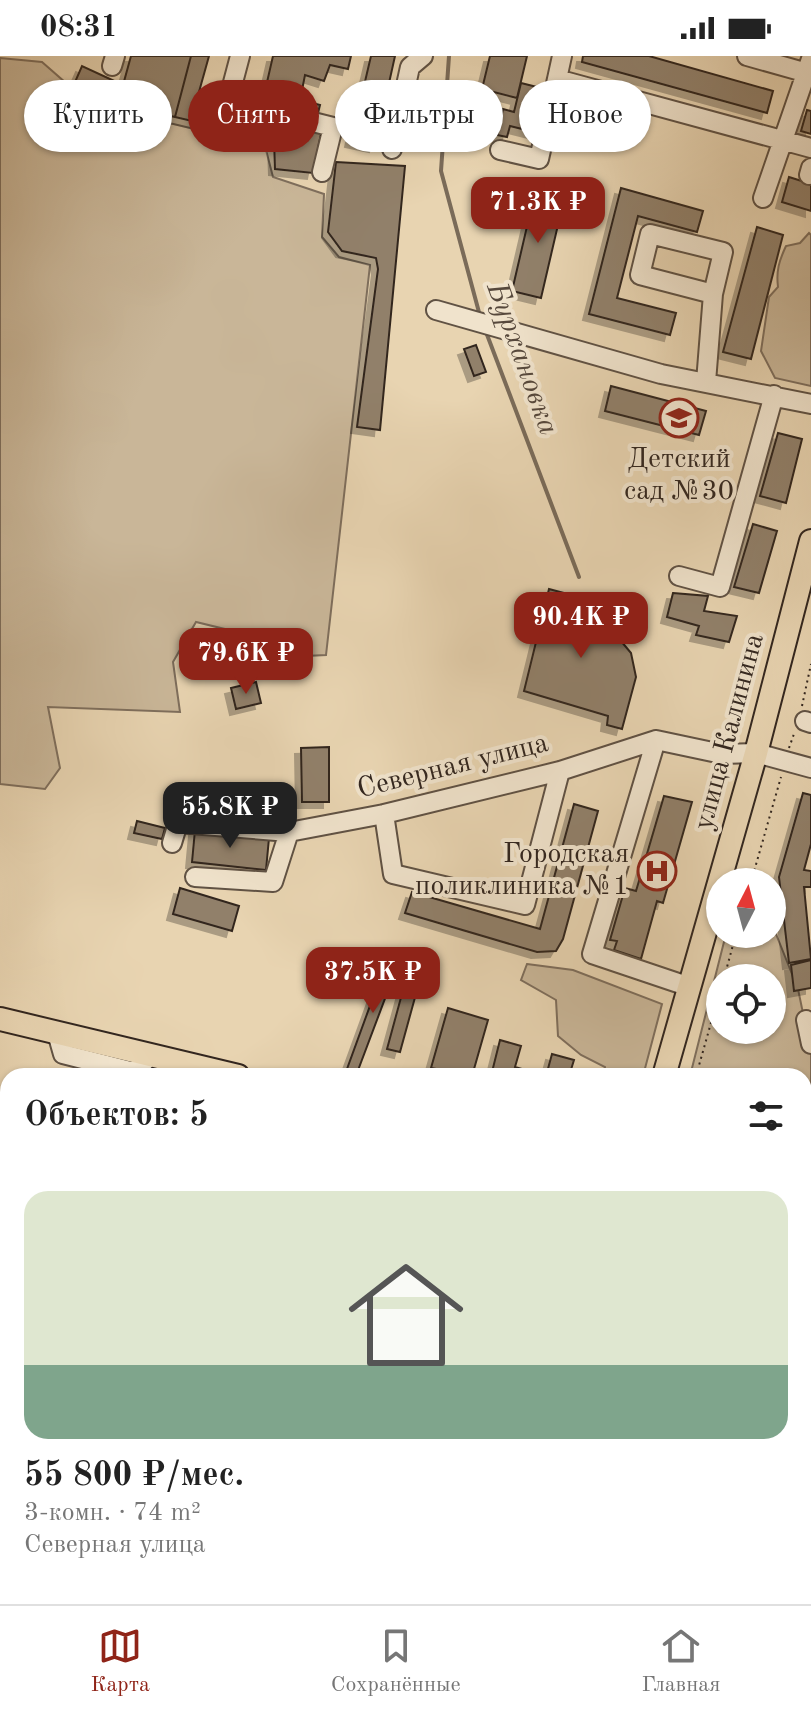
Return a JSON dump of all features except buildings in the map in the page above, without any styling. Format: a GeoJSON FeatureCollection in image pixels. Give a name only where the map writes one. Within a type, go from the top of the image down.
{"type":"FeatureCollection","features":[{"type":"Feature","properties":{"kind":"main road","name":"улица Калинина"},"geometry":{"type":"LineString","coordinates":[[666,1068],[756,753],[811,541]]}},
{"type":"Feature","properties":{"kind":"main road"},"geometry":{"type":"LineString","coordinates":[[0,1019],[205,1068]]}},
{"type":"Feature","properties":{"kind":"street"},"geometry":{"type":"LineString","coordinates":[[240,56],[231,90],[253,107],[333,127],[322,172]]}},
{"type":"Feature","properties":{"kind":"street"},"geometry":{"type":"LineString","coordinates":[[407,80],[410,67],[423,56]]}},
{"type":"Feature","properties":{"kind":"street"},"geometry":{"type":"LineString","coordinates":[[503,151],[539,159],[562,56]]}},
{"type":"Feature","properties":{"kind":"street"},"geometry":{"type":"LineString","coordinates":[[747,56],[810,68],[763,198]]}},
{"type":"Feature","properties":{"kind":"street"},"geometry":{"type":"LineString","coordinates":[[557,79],[811,148]]}},
{"type":"Feature","properties":{"kind":"street"},"geometry":{"type":"LineString","coordinates":[[706,382],[713,294],[723,252],[650,234],[640,275],[713,294]]}},
{"type":"Feature","properties":{"kind":"street"},"geometry":{"type":"LineString","coordinates":[[436,310],[634,367],[811,404]]}},
{"type":"Feature","properties":{"kind":"street"},"geometry":{"type":"LineString","coordinates":[[679,576],[720,587],[774,395]]}},
{"type":"Feature","properties":{"kind":"street"},"geometry":{"type":"LineString","coordinates":[[656,740],[592,954],[690,987]]}},
{"type":"Feature","properties":{"kind":"street","name":"Северная улица"},"geometry":{"type":"LineString","coordinates":[[172,843],[178,823],[289,832],[384,814],[560,771],[656,740],[722,754],[756,753],[811,768]]}},
{"type":"Feature","properties":{"kind":"street"},"geometry":{"type":"LineString","coordinates":[[384,814],[393,874],[525,905],[560,771]]}},
{"type":"Feature","properties":{"kind":"street"},"geometry":{"type":"LineString","coordinates":[[195,877],[273,882],[289,832]]}},
{"type":"Feature","properties":{"kind":"street"},"geometry":{"type":"LineString","coordinates":[[806,1020],[811,1044]]}},
{"type":"Feature","properties":{"kind":"path"},"geometry":{"type":"LineString","coordinates":[[698,1068],[706,1041]]}},
{"type":"Feature","properties":{"kind":"shaded area"},"geometry":{"type":"Polygon","coordinates":[[[0,58],[42,62],[63,80],[24,80],[24,152],[172,152],[172,124],[188,128],[188,152],[267,152],[273,177],[324,194],[322,237],[339,257],[370,265],[326,655],[263,658],[241,633],[196,622],[173,662],[180,712],[48,707],[60,768],[45,789],[0,784],[0,58]]]}},
{"type":"Feature","properties":{"kind":"shaded area"},"geometry":{"type":"Polygon","coordinates":[[[809,233],[811,386],[775,378],[761,351],[769,297],[778,287],[778,271],[786,246],[800,243],[809,233]]]}},
{"type":"Feature","properties":{"kind":"shaded area"},"geometry":{"type":"Polygon","coordinates":[[[722,948],[782,948],[798,989],[811,1052],[811,1068],[692,1068],[706,1013],[706,1044],[786,1044],[786,964],[718,964],[722,948]]]}},
{"type":"Feature","properties":{"kind":"shaded area"},"geometry":{"type":"Polygon","coordinates":[[[527,964],[573,970],[662,1004],[645,1068],[605,1068],[581,1055],[558,1036],[556,1000],[521,980],[527,964]]]}},
{"type":"Feature","properties":{"kind":"waterway","name":"Бурхановка"},"geometry":{"type":"LineString","coordinates":[[449,56],[441,171],[480,316]]}},
{"type":"Feature","properties":{"kind":"waterway","name":"Бурхановка"},"geometry":{"type":"LineString","coordinates":[[486,332],[579,577]]}},
{"type":"Feature","properties":{"kind":"place","name":"Детский сад №30"},"geometry":{"type":"Point","coordinates":[679,418]}},
{"type":"Feature","properties":{"kind":"place","name":"Городская поликлиника №1"},"geometry":{"type":"Point","coordinates":[657,871]}}]}
